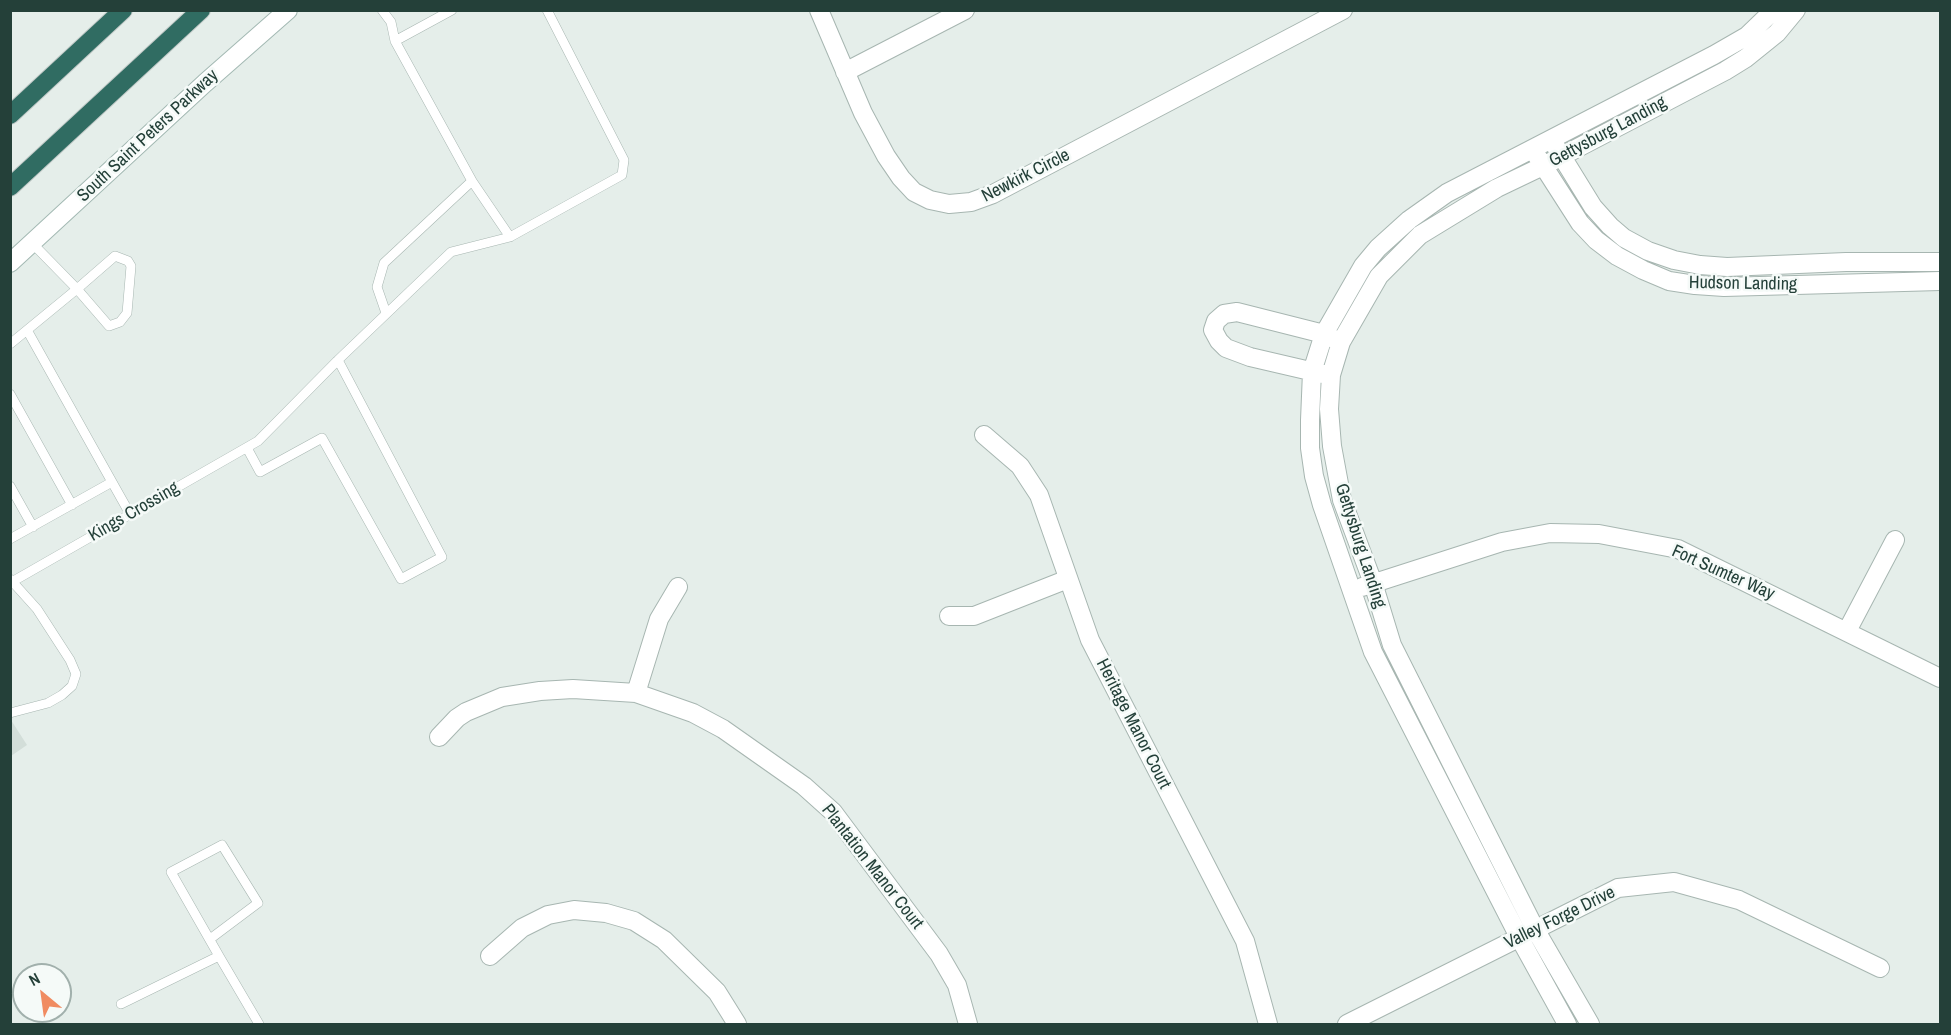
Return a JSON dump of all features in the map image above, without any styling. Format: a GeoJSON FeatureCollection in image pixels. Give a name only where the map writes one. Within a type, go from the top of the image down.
{"type":"FeatureCollection","features":[{"type":"Feature","properties":{"kind":"highway"},"geometry":{"type":"LineString","coordinates":[[10,115],[123,10]]}},
{"type":"Feature","properties":{"kind":"highway"},"geometry":{"type":"LineString","coordinates":[[10,187],[201,10]]}},
{"type":"Feature","properties":{"kind":"street","name":"South Saint Peters Parkway"},"geometry":{"type":"LineString","coordinates":[[10,264],[205,83],[288,10]]}},
{"type":"Feature","properties":{"kind":"street","name":"Newkirk Circle"},"geometry":{"type":"LineString","coordinates":[[819,10],[863,113],[886,156],[914,192],[930,200],[949,204],[971,202],[993,194],[1343,10]]}},
{"type":"Feature","properties":{"kind":"street"},"geometry":{"type":"LineString","coordinates":[[845,72],[965,10]]}},
{"type":"Feature","properties":{"kind":"street","name":"Gettysburg Landing"},"geometry":{"type":"LineString","coordinates":[[1590,1024],[1527,933],[1373,652],[1314,476],[1310,429],[1312,372],[1323,334],[1364,266],[1378,248],[1409,220],[1447,193],[1723,50],[1747,36],[1774,10]]}},
{"type":"Feature","properties":{"kind":"street","name":"Gettysburg Landing"},"geometry":{"type":"LineString","coordinates":[[1567,1024],[1527,933],[1392,645],[1373,583],[1342,501],[1332,446],[1329,410],[1331,375],[1341,342],[1379,276],[1420,234],[1497,188],[1739,62],[1777,33],[1796,10]]}},
{"type":"Feature","properties":{"kind":"street","name":"Hudson Landing"},"geometry":{"type":"LineString","coordinates":[[1550,139],[1593,207],[1610,226],[1624,238],[1648,251],[1674,260],[1727,267],[1846,262],[1941,262]]}},
{"type":"Feature","properties":{"kind":"street","name":"Hudson Landing"},"geometry":{"type":"LineString","coordinates":[[1533,149],[1580,223],[1596,240],[1617,256],[1669,281],[1724,287],[1941,281]]}},
{"type":"Feature","properties":{"kind":"street"},"geometry":{"type":"LineString","coordinates":[[1331,375],[1250,357],[1226,348],[1213,330],[1216,321],[1224,314],[1237,312],[1323,334],[1341,342]]}},
{"type":"Feature","properties":{"kind":"street","name":"Heritage Manor Court"},"geometry":{"type":"LineString","coordinates":[[984,435],[1020,466],[1039,495],[1090,640],[1245,941],[1268,1024]]}},
{"type":"Feature","properties":{"kind":"street","name":"Fort Sumter Way"},"geometry":{"type":"LineString","coordinates":[[1352,591],[1502,542],[1550,533],[1599,534],[1678,549],[1941,678]]}},
{"type":"Feature","properties":{"kind":"street"},"geometry":{"type":"LineString","coordinates":[[1847,631],[1895,540]]}},
{"type":"Feature","properties":{"kind":"street"},"geometry":{"type":"LineString","coordinates":[[949,616],[974,616],[1068,579]]}},
{"type":"Feature","properties":{"kind":"street"},"geometry":{"type":"LineString","coordinates":[[636,693],[659,619],[678,587]]}},
{"type":"Feature","properties":{"kind":"street","name":"Plantation Manor Court"},"geometry":{"type":"LineString","coordinates":[[439,737],[466,712],[502,697],[540,690],[636,693],[693,713],[723,729],[804,786],[833,812],[939,954],[957,985],[968,1024]]}},
{"type":"Feature","properties":{"kind":"street","name":"Valley Forge Drive"},"geometry":{"type":"LineString","coordinates":[[1347,1024],[1618,888],[1674,882],[1739,900],[1880,968]]}},
{"type":"Feature","properties":{"kind":"street"},"geometry":{"type":"LineString","coordinates":[[490,956],[522,928],[548,915],[574,910],[606,913],[634,921],[664,940],[717,992],[737,1024]]}},
{"type":"Feature","properties":{"kind":"lane"},"geometry":{"type":"LineString","coordinates":[[382,10],[391,22],[395,41],[472,181],[510,237]]}},
{"type":"Feature","properties":{"kind":"lane"},"geometry":{"type":"LineString","coordinates":[[395,41],[452,10]]}},
{"type":"Feature","properties":{"kind":"lane","name":"Kings Crossing"},"geometry":{"type":"LineString","coordinates":[[11,581],[258,441],[338,360],[451,252],[510,237],[622,175],[624,160],[547,10]]}},
{"type":"Feature","properties":{"kind":"lane"},"geometry":{"type":"LineString","coordinates":[[386,313],[377,287],[384,263],[472,181]]}},
{"type":"Feature","properties":{"kind":"lane"},"geometry":{"type":"LineString","coordinates":[[10,344],[77,289],[115,256],[128,261],[131,266],[127,313],[120,322],[110,326],[77,289],[32,243]]}},
{"type":"Feature","properties":{"kind":"lane"},"geometry":{"type":"LineString","coordinates":[[27,330],[130,514]]}},
{"type":"Feature","properties":{"kind":"lane"},"geometry":{"type":"LineString","coordinates":[[247,448],[260,472],[322,438],[401,579],[442,557],[338,360]]}},
{"type":"Feature","properties":{"kind":"lane"},"geometry":{"type":"LineString","coordinates":[[10,394],[72,505]]}},
{"type":"Feature","properties":{"kind":"lane"},"geometry":{"type":"LineString","coordinates":[[10,539],[112,482]]}},
{"type":"Feature","properties":{"kind":"lane"},"geometry":{"type":"LineString","coordinates":[[10,486],[33,526]]}},
{"type":"Feature","properties":{"kind":"lane"},"geometry":{"type":"LineString","coordinates":[[10,713],[48,703],[63,695],[72,686],[76,674],[70,660],[37,609],[11,581]]}},
{"type":"Feature","properties":{"kind":"lane"},"geometry":{"type":"LineString","coordinates":[[210,939],[258,903],[222,845],[171,872],[259,1024]]}},
{"type":"Feature","properties":{"kind":"lane"},"geometry":{"type":"LineString","coordinates":[[121,1004],[219,956]]}},
{"type":"Feature","properties":{"kind":"shaded area"},"geometry":{"type":"Polygon","coordinates":[[[11,720],[27,745],[10,756],[11,720]]]}}]}
